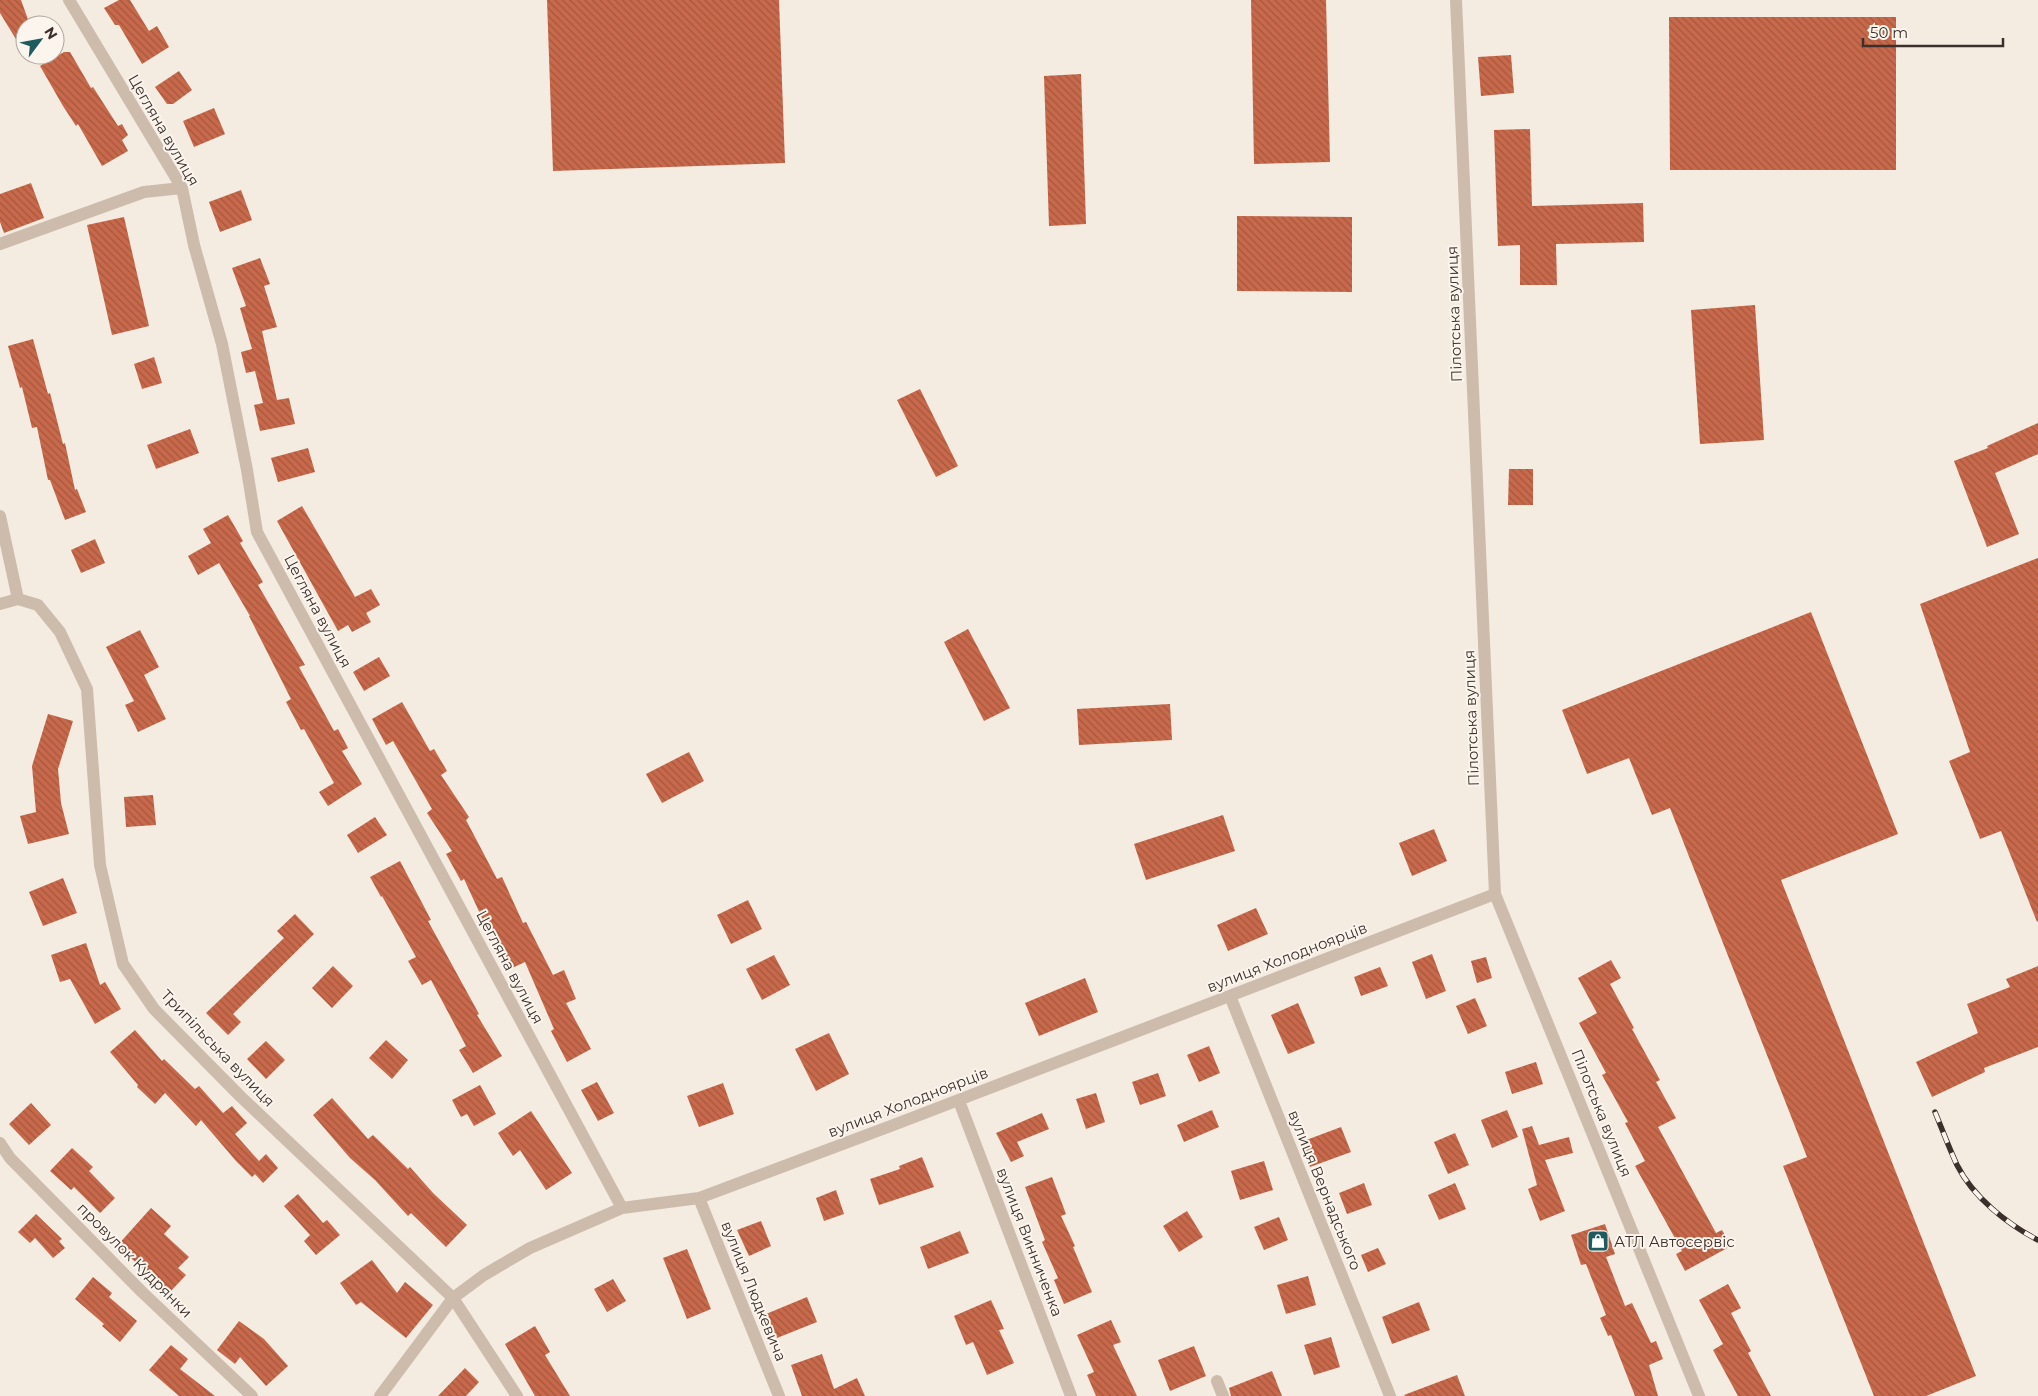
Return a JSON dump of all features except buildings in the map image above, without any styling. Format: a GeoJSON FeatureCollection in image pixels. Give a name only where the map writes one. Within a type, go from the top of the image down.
{"type":"FeatureCollection","features":[{"type":"Feature","properties":{"kind":"street","name":"Цегляна вулиця"},"geometry":{"type":"LineString","coordinates":[[69,0],[182,188],[194,245],[222,344],[247,470],[257,532],[622,1208]]}},
{"type":"Feature","properties":{"kind":"street","name":"Пілотська вулиця"},"geometry":{"type":"LineString","coordinates":[[1456,0],[1495,894],[1699,1396]]}},
{"type":"Feature","properties":{"kind":"street"},"geometry":{"type":"LineString","coordinates":[[0,244],[144,192],[182,188]]}},
{"type":"Feature","properties":{"kind":"street"},"geometry":{"type":"LineString","coordinates":[[0,516],[18,599],[0,604]]}},
{"type":"Feature","properties":{"kind":"street","name":"Трипільська вулиця"},"geometry":{"type":"LineString","coordinates":[[18,599],[38,606],[60,632],[87,689],[100,865],[122,964],[154,1009],[240,1096],[453,1298],[516,1396]]}},
{"type":"Feature","properties":{"kind":"street","name":"вулиця Холодноярців"},"geometry":{"type":"LineString","coordinates":[[380,1396],[453,1298],[484,1275],[530,1248],[622,1208],[699,1198],[1495,894]]}},
{"type":"Feature","properties":{"kind":"street","name":"вулиця Вернадського"},"geometry":{"type":"LineString","coordinates":[[1230,996],[1390,1396]]}},
{"type":"Feature","properties":{"kind":"street","name":"вулиця Винниченка"},"geometry":{"type":"LineString","coordinates":[[958,1100],[1071,1396]]}},
{"type":"Feature","properties":{"kind":"street","name":"провулок Кудрянки"},"geometry":{"type":"LineString","coordinates":[[0,1143],[10,1158],[142,1292],[252,1396]]}},
{"type":"Feature","properties":{"kind":"street","name":"вулиця Людкевича"},"geometry":{"type":"LineString","coordinates":[[699,1198],[779,1396]]}},
{"type":"Feature","properties":{"kind":"street"},"geometry":{"type":"LineString","coordinates":[[1217,1381],[1223,1396]]}},
{"type":"Feature","properties":{"kind":"railway"},"geometry":{"type":"LineString","coordinates":[[1935,1112],[1957,1165],[1972,1188],[1981,1199],[2003,1218],[2038,1240]]}},
{"type":"Feature","properties":{"kind":"place","name":"АТЛ Автосервіс"},"geometry":{"type":"Point","coordinates":[1598,1241]}}]}
